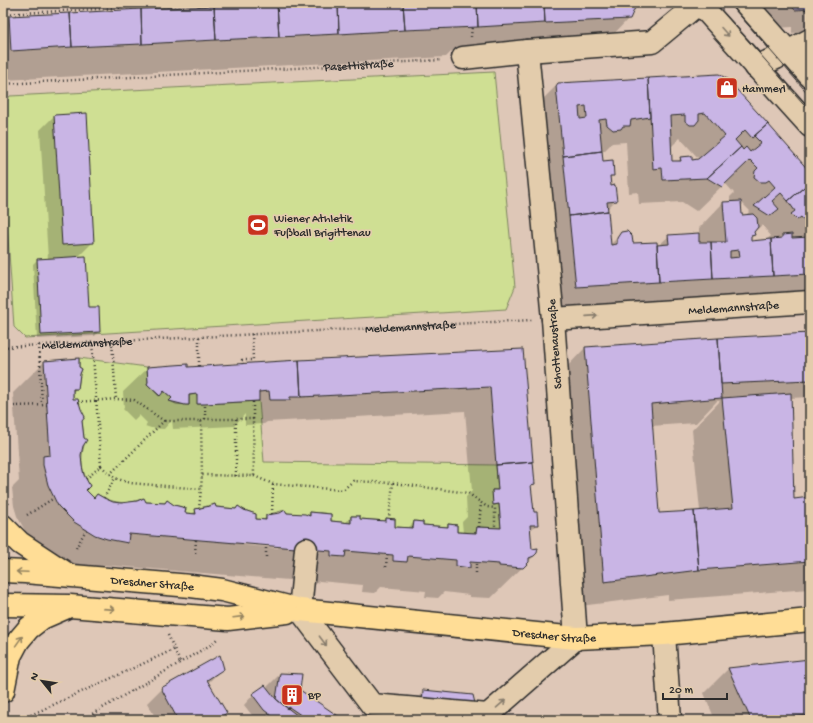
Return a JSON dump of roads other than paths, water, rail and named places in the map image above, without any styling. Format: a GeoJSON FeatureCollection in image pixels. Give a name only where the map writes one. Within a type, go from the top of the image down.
{"type":"FeatureCollection","features":[{"type":"Feature","properties":{"kind":"main road"},"geometry":{"type":"LineString","coordinates":[[3,526],[20,543],[70,576]]}},
{"type":"Feature","properties":{"kind":"main road","name":"Dresdner Straße"},"geometry":{"type":"LineString","coordinates":[[3,571],[191,586],[222,590],[300,610],[576,638],[664,634],[810,620]]}},
{"type":"Feature","properties":{"kind":"main road","name":"Dresdner Straße"},"geometry":{"type":"LineString","coordinates":[[3,605],[70,606],[228,619],[300,610]]}},
{"type":"Feature","properties":{"kind":"main road"},"geometry":{"type":"LineString","coordinates":[[3,690],[10,656],[18,642],[29,628],[42,618],[70,606]]}},
{"type":"Feature","properties":{"kind":"street"},"geometry":{"type":"LineString","coordinates":[[463,58],[527,51],[652,42],[699,3],[810,126]]}},
{"type":"Feature","properties":{"kind":"street"},"geometry":{"type":"LineString","coordinates":[[746,3],[810,76]]}},
{"type":"Feature","properties":{"kind":"street"},"geometry":{"type":"LineString","coordinates":[[756,66],[788,52],[810,40]]}},
{"type":"Feature","properties":{"kind":"street","name":"Schottenaustraße"},"geometry":{"type":"LineString","coordinates":[[527,51],[553,319],[576,638]]}},
{"type":"Feature","properties":{"kind":"street","name":"Meldemannstraße"},"geometry":{"type":"LineString","coordinates":[[553,319],[810,302]]}},
{"type":"Feature","properties":{"kind":"street"},"geometry":{"type":"LineString","coordinates":[[306,549],[300,610],[372,705],[488,715],[576,638]]}},
{"type":"Feature","properties":{"kind":"street"},"geometry":{"type":"LineString","coordinates":[[664,634],[670,720]]}},
{"type":"Feature","properties":{"kind":"tram line"},"geometry":{"type":"LineString","coordinates":[[715,3],[810,111]]}},
{"type":"Feature","properties":{"kind":"tram line"},"geometry":{"type":"LineString","coordinates":[[729,3],[810,96]]}},
{"type":"Feature","properties":{"kind":"place","name":"Hammerl"},"geometry":{"type":"Point","coordinates":[727,88]}},
{"type":"Feature","properties":{"kind":"place","name":"Wiener Athletik Fußball Brigittenau"},"geometry":{"type":"Point","coordinates":[258,225]}},
{"type":"Feature","properties":{"kind":"place","name":"BP"},"geometry":{"type":"Point","coordinates":[292,695]}}]}
